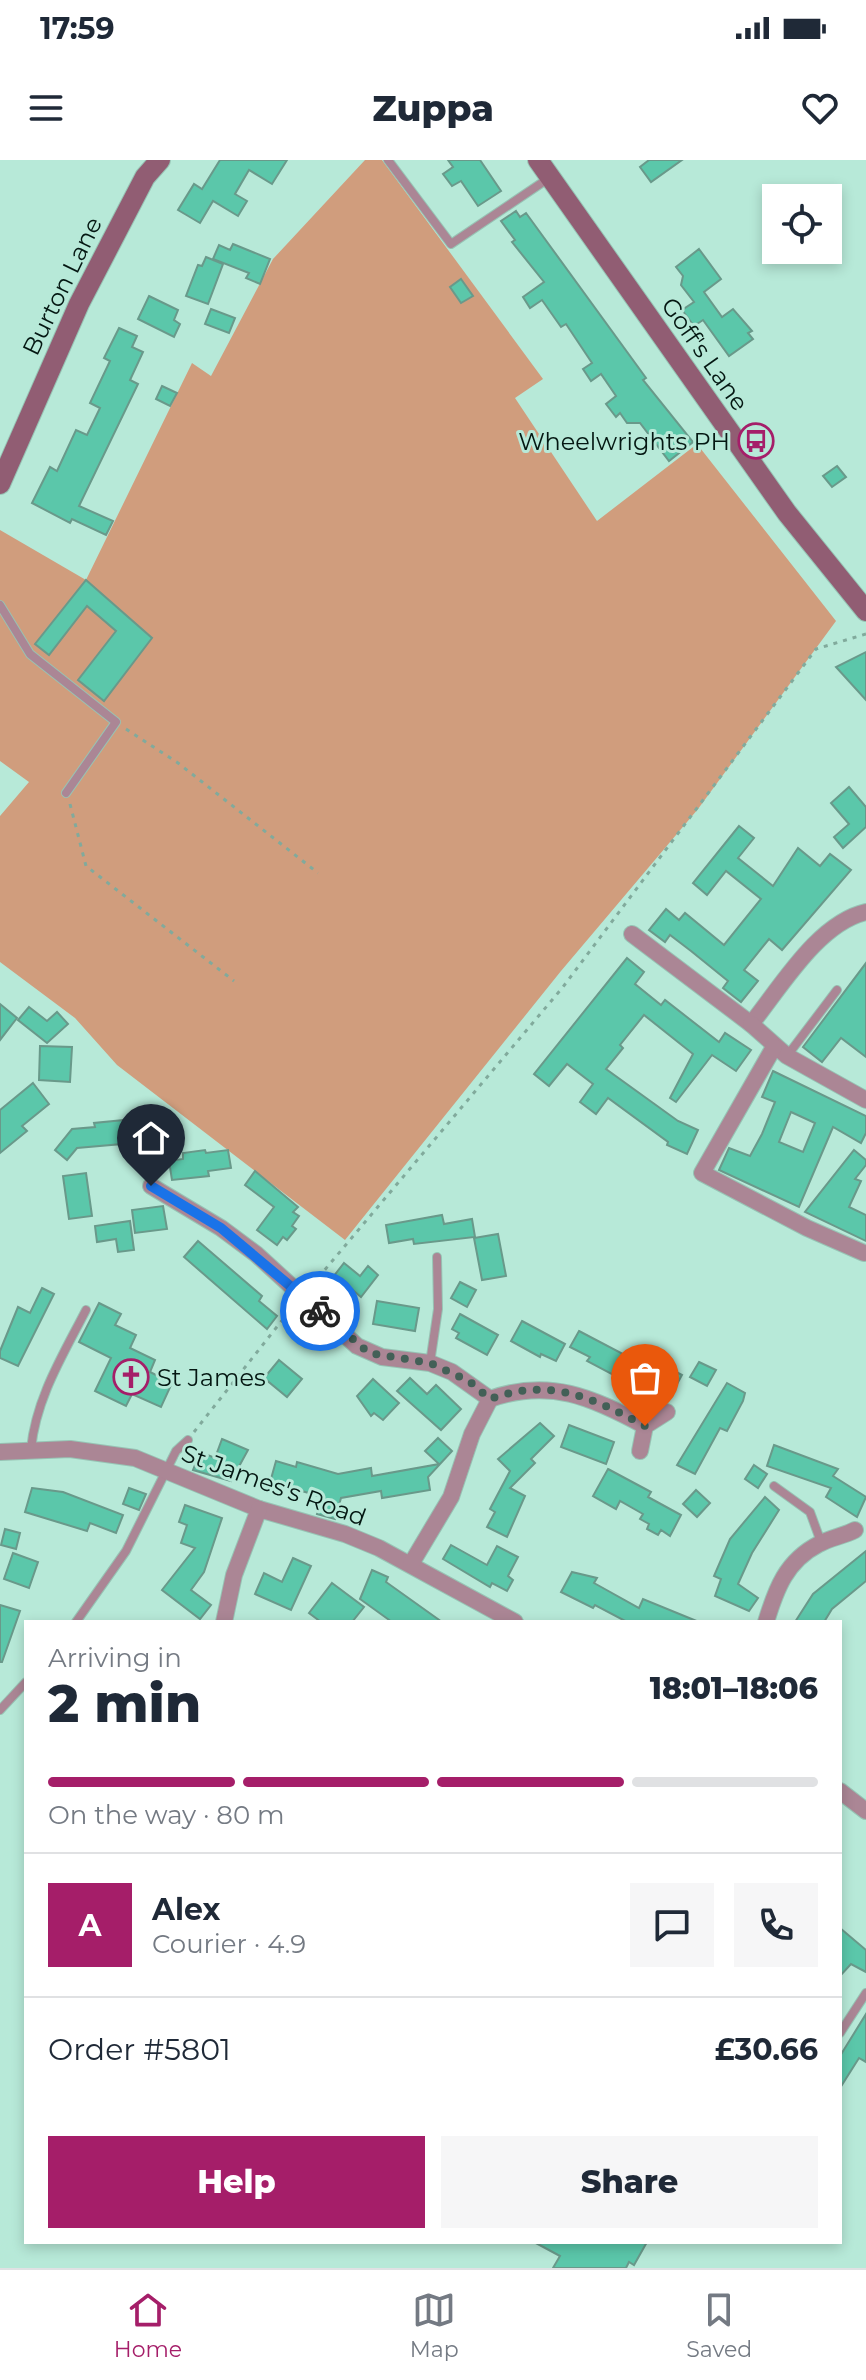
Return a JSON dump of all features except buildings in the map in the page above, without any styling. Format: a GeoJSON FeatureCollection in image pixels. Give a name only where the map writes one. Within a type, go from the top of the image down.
{"type":"FeatureCollection","features":[{"type":"Feature","properties":{"kind":"main road","name":"Burton Lane"},"geometry":{"type":"LineString","coordinates":[[0,484],[79,304],[145,177],[160,160]]}},
{"type":"Feature","properties":{"kind":"main road","name":"Goff's Lane"},"geometry":{"type":"LineString","coordinates":[[538,160],[779,501],[866,611]]}},
{"type":"Feature","properties":{"kind":"street"},"geometry":{"type":"LineString","coordinates":[[751,1024],[829,929],[850,916],[866,912]]}},
{"type":"Feature","properties":{"kind":"street"},"geometry":{"type":"LineString","coordinates":[[632,934],[751,1024],[781,1051],[866,1100]]}},
{"type":"Feature","properties":{"kind":"street"},"geometry":{"type":"LineString","coordinates":[[781,1051],[702,1173],[807,1228],[864,1253]]}},
{"type":"Feature","properties":{"kind":"street"},"geometry":{"type":"LineString","coordinates":[[151,1186],[221,1228],[303,1295],[339,1331],[369,1353],[430,1363],[469,1381],[490,1399]]}},
{"type":"Feature","properties":{"kind":"street"},"geometry":{"type":"LineString","coordinates":[[411,1564],[451,1497],[472,1434],[490,1399],[518,1389],[554,1390],[609,1407],[645,1426]]}},
{"type":"Feature","properties":{"kind":"street"},"geometry":{"type":"LineString","coordinates":[[640,1451],[645,1426],[667,1412]]}},
{"type":"Feature","properties":{"kind":"street","name":"St James's Road"},"geometry":{"type":"LineString","coordinates":[[0,1452],[31,1449],[102,1452],[135,1458],[259,1509],[345,1534],[411,1564],[511,1620]]}},
{"type":"Feature","properties":{"kind":"street"},"geometry":{"type":"LineString","coordinates":[[224,1620],[234,1575],[259,1509]]}},
{"type":"Feature","properties":{"kind":"street"},"geometry":{"type":"LineString","coordinates":[[767,1620],[780,1581],[791,1564],[821,1542],[855,1530]]}},
{"type":"Feature","properties":{"kind":"street"},"geometry":{"type":"LineString","coordinates":[[842,1793],[866,1811]]}},
{"type":"Feature","properties":{"kind":"lane"},"geometry":{"type":"LineString","coordinates":[[388,160],[451,244],[550,178]]}},
{"type":"Feature","properties":{"kind":"lane"},"geometry":{"type":"LineString","coordinates":[[0,605],[30,654],[116,722],[66,793]]}},
{"type":"Feature","properties":{"kind":"lane"},"geometry":{"type":"LineString","coordinates":[[781,1051],[837,990]]}},
{"type":"Feature","properties":{"kind":"lane"},"geometry":{"type":"LineString","coordinates":[[430,1363],[438,1309],[437,1257]]}},
{"type":"Feature","properties":{"kind":"lane"},"geometry":{"type":"LineString","coordinates":[[31,1449],[35,1418],[48,1385],[86,1310]]}},
{"type":"Feature","properties":{"kind":"lane"},"geometry":{"type":"LineString","coordinates":[[77,1620],[126,1551],[176,1451],[188,1440]]}},
{"type":"Feature","properties":{"kind":"lane"},"geometry":{"type":"LineString","coordinates":[[774,1486],[810,1512],[821,1542]]}},
{"type":"Feature","properties":{"kind":"lane"},"geometry":{"type":"LineString","coordinates":[[0,1710],[24,1684]]}},
{"type":"Feature","properties":{"kind":"lane"},"geometry":{"type":"LineString","coordinates":[[842,2030],[866,1993]]}},
{"type":"Feature","properties":{"kind":"path"},"geometry":{"type":"LineString","coordinates":[[188,1440],[303,1295],[563,987],[816,649],[866,634]]}},
{"type":"Feature","properties":{"kind":"path"},"geometry":{"type":"LineString","coordinates":[[116,722],[178,763],[318,873]]}},
{"type":"Feature","properties":{"kind":"path"},"geometry":{"type":"LineString","coordinates":[[66,793],[86,866],[234,981]]}},
{"type":"Feature","properties":{"kind":"shaded area"},"geometry":{"type":"Polygon","coordinates":[[[365,160],[382,160],[543,379],[515,398],[597,521],[697,444],[836,621],[698,809],[561,971],[345,1240],[117,1065],[75,1018],[0,962],[0,816],[29,782],[0,761],[0,530],[86,580],[192,363],[211,376],[273,259],[365,160]]]}},
{"type":"Feature","properties":{"kind":"way so far"},"geometry":{"type":"LineString","coordinates":[[320,1311],[339,1331],[369,1353],[430,1363],[469,1381],[490,1399],[518,1389],[534,1387],[554,1390],[609,1407],[645,1426]]}},
{"type":"Feature","properties":{"kind":"place","name":"Wheelwrights PH"},"geometry":{"type":"Point","coordinates":[756,441]}},
{"type":"Feature","properties":{"kind":"place","name":"St James"},"geometry":{"type":"Point","coordinates":[131,1377]}},
{"type":"Feature","properties":{"kind":"route"},"geometry":{"type":"LineString","coordinates":[[151,1186],[221,1228],[256,1254],[320,1311]]}}]}
